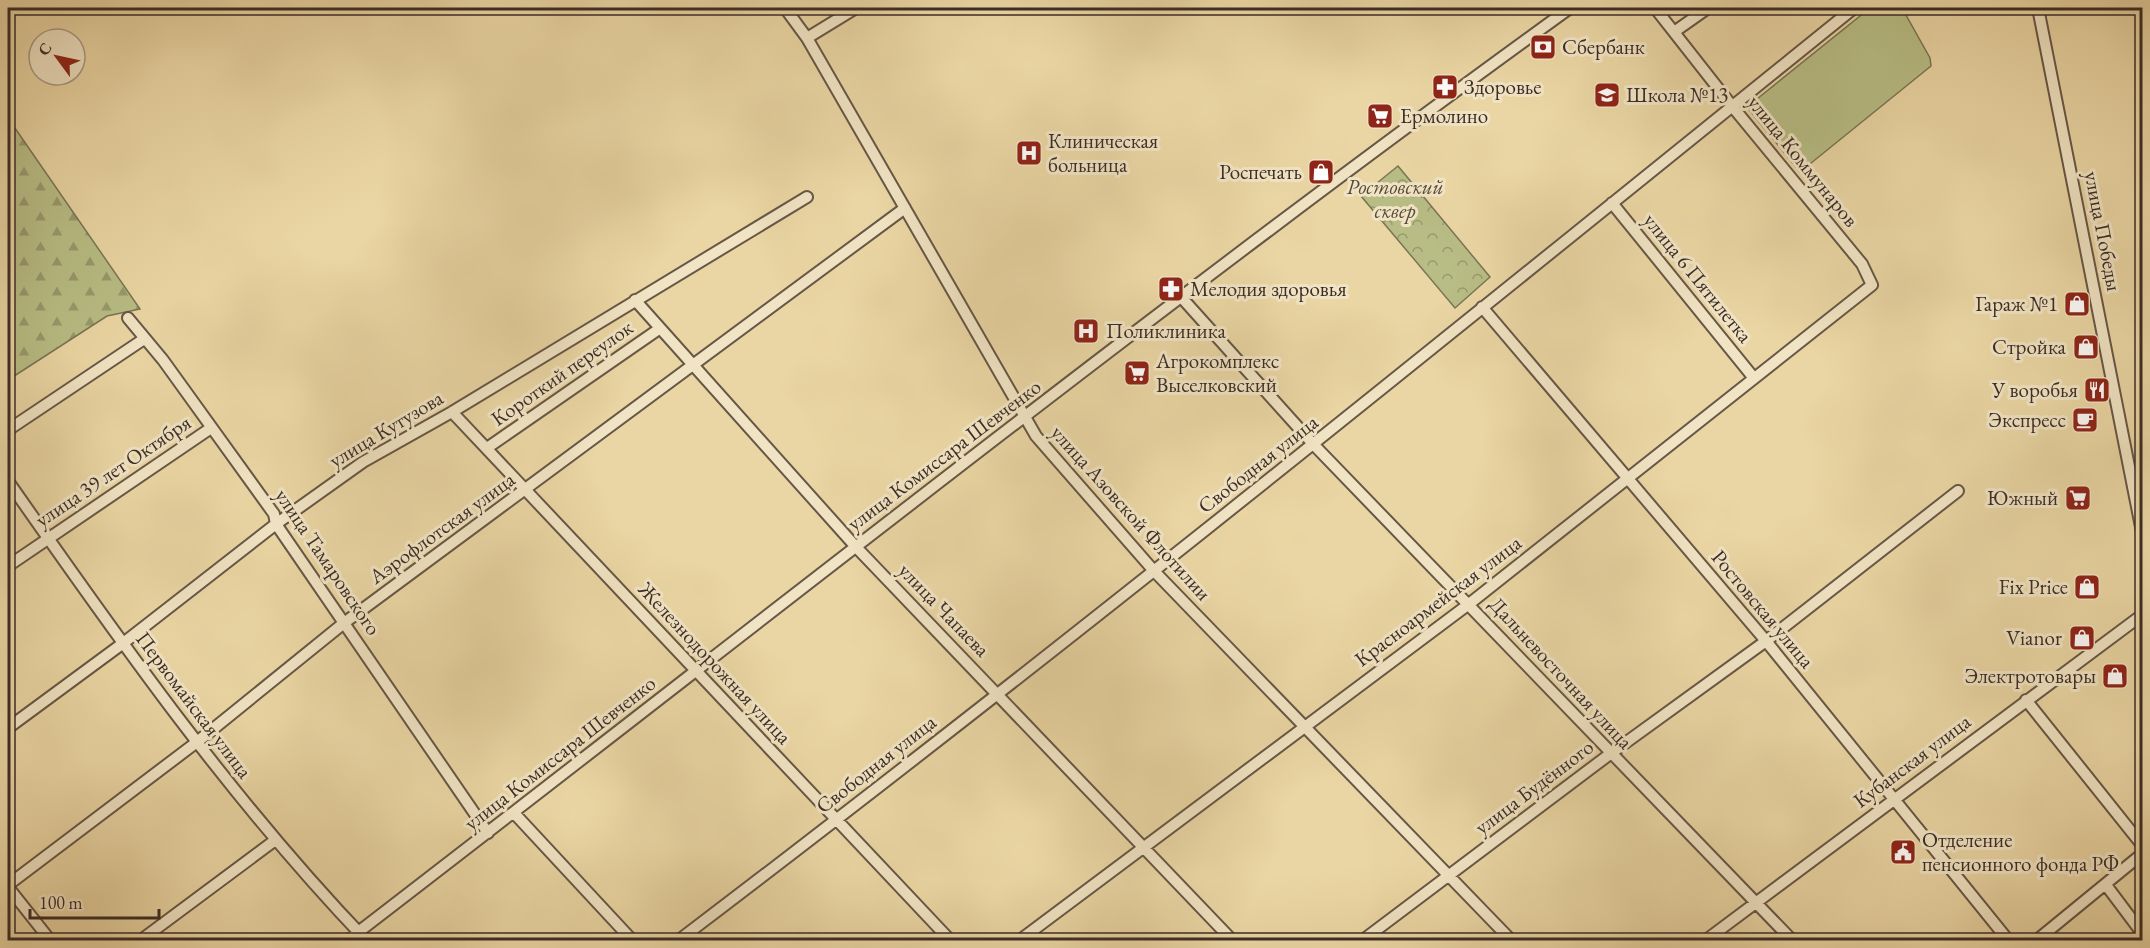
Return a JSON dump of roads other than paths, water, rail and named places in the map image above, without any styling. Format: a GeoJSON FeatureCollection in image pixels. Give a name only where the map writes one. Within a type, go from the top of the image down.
{"type":"FeatureCollection","features":[{"type":"Feature","properties":{"kind":"street","name":"улица Азовской Флотилии"},"geometry":{"type":"LineString","coordinates":[[785,8],[809,41],[1036,436],[1154,571],[1303,728],[1511,940]]}},
{"type":"Feature","properties":{"kind":"street"},"geometry":{"type":"LineString","coordinates":[[809,41],[856,8]]}},
{"type":"Feature","properties":{"kind":"street","name":"улица Комиссара Шевченко"},"geometry":{"type":"LineString","coordinates":[[348,940],[362,937],[513,813],[856,547],[1182,298],[1570,8]]}},
{"type":"Feature","properties":{"kind":"street","name":"улица Коммунаров"},"geometry":{"type":"LineString","coordinates":[[1656,8],[1732,106],[1862,264],[1872,285]]}},
{"type":"Feature","properties":{"kind":"street"},"geometry":{"type":"LineString","coordinates":[[1674,32],[1708,8]]}},
{"type":"Feature","properties":{"kind":"street","name":"Свободная улица"},"geometry":{"type":"LineString","coordinates":[[679,940],[835,822],[1314,445],[1854,8]]}},
{"type":"Feature","properties":{"kind":"street","name":"улица Победы"},"geometry":{"type":"LineString","coordinates":[[2038,8],[2142,532]]}},
{"type":"Feature","properties":{"kind":"street","name":"улица Кутузова"},"geometry":{"type":"LineString","coordinates":[[8,728],[122,644],[276,524],[363,462],[452,412],[807,197]]}},
{"type":"Feature","properties":{"kind":"street","name":"улица 6 Пятилетка"},"geometry":{"type":"LineString","coordinates":[[1612,204],[1753,377]]}},
{"type":"Feature","properties":{"kind":"street","name":"Аэрофлотская улица"},"geometry":{"type":"LineString","coordinates":[[8,886],[197,742],[344,623],[527,490],[692,364],[905,208]]}},
{"type":"Feature","properties":{"kind":"street","name":"Красноармейская улица"},"geometry":{"type":"LineString","coordinates":[[1020,940],[1145,849],[1469,604],[1872,285]]}},
{"type":"Feature","properties":{"kind":"street","name":"Дальневосточная улица"},"geometry":{"type":"LineString","coordinates":[[1182,298],[1314,445],[1792,940]]}},
{"type":"Feature","properties":{"kind":"street","name":"улица Чапаева"},"geometry":{"type":"LineString","coordinates":[[635,300],[659,330],[856,547],[1232,940]]}},
{"type":"Feature","properties":{"kind":"street","name":"Ростовская улица"},"geometry":{"type":"LineString","coordinates":[[1482,307],[1766,641],[2008,940]]}},
{"type":"Feature","properties":{"kind":"street","name":"улица Тамаровского"},"geometry":{"type":"LineString","coordinates":[[128,318],[163,360],[274,514],[276,524],[488,833]]}},
{"type":"Feature","properties":{"kind":"street","name":"Короткий переулок"},"geometry":{"type":"LineString","coordinates":[[487,448],[659,330]]}},
{"type":"Feature","properties":{"kind":"street"},"geometry":{"type":"LineString","coordinates":[[8,430],[144,339]]}},
{"type":"Feature","properties":{"kind":"street","name":"Железнодорожная улица"},"geometry":{"type":"LineString","coordinates":[[452,412],[835,822],[950,940]]}},
{"type":"Feature","properties":{"kind":"street","name":"улица 39 лет Октября"},"geometry":{"type":"LineString","coordinates":[[8,566],[211,428]]}},
{"type":"Feature","properties":{"kind":"street","name":"Первомайская улица"},"geometry":{"type":"LineString","coordinates":[[8,481],[122,644],[197,742],[274,841],[362,937]]}},
{"type":"Feature","properties":{"kind":"street","name":"улица Будённого"},"geometry":{"type":"LineString","coordinates":[[1363,940],[1610,754],[1766,641],[1958,491]]}},
{"type":"Feature","properties":{"kind":"street","name":"Кубанская улица"},"geometry":{"type":"LineString","coordinates":[[1706,940],[2142,615]]}},
{"type":"Feature","properties":{"kind":"street"},"geometry":{"type":"LineString","coordinates":[[2026,700],[2142,845]]}},
{"type":"Feature","properties":{"kind":"street"},"geometry":{"type":"LineString","coordinates":[[513,813],[632,940]]}},
{"type":"Feature","properties":{"kind":"street"},"geometry":{"type":"LineString","coordinates":[[141,940],[274,841]]}},
{"type":"Feature","properties":{"kind":"street"},"geometry":{"type":"LineString","coordinates":[[2037,940],[2142,854]]}},
{"type":"Feature","properties":{"kind":"street"},"geometry":{"type":"LineString","coordinates":[[2106,885],[2142,933]]}},
{"type":"Feature","properties":{"kind":"street"},"geometry":{"type":"LineString","coordinates":[[8,886],[50,940]]}},
{"type":"Feature","properties":{"kind":"place","name":"Сбербанк"},"geometry":{"type":"Point","coordinates":[1543,47]}},
{"type":"Feature","properties":{"kind":"place","name":"Здоровье"},"geometry":{"type":"Point","coordinates":[1445,87]}},
{"type":"Feature","properties":{"kind":"place","name":"Школа №13"},"geometry":{"type":"Point","coordinates":[1607,95]}},
{"type":"Feature","properties":{"kind":"place","name":"Ермолино"},"geometry":{"type":"Point","coordinates":[1380,116]}},
{"type":"Feature","properties":{"kind":"place","name":"Клиническая больница"},"geometry":{"type":"Point","coordinates":[1029,153]}},
{"type":"Feature","properties":{"kind":"place","name":"Роспечать"},"geometry":{"type":"Point","coordinates":[1321,172]}},
{"type":"Feature","properties":{"kind":"place","name":"Мелодия здоровья"},"geometry":{"type":"Point","coordinates":[1171,289]}},
{"type":"Feature","properties":{"kind":"place","name":"Гараж №1"},"geometry":{"type":"Point","coordinates":[2077,304]}},
{"type":"Feature","properties":{"kind":"place","name":"Поликлиника"},"geometry":{"type":"Point","coordinates":[1086,331]}},
{"type":"Feature","properties":{"kind":"place","name":"Стройка"},"geometry":{"type":"Point","coordinates":[2086,347]}},
{"type":"Feature","properties":{"kind":"place","name":"Агрокомплекс Выселковский"},"geometry":{"type":"Point","coordinates":[1137,373]}},
{"type":"Feature","properties":{"kind":"place","name":"У воробья"},"geometry":{"type":"Point","coordinates":[2097,390]}},
{"type":"Feature","properties":{"kind":"place","name":"Экспресс"},"geometry":{"type":"Point","coordinates":[2085,420]}},
{"type":"Feature","properties":{"kind":"place","name":"Южный"},"geometry":{"type":"Point","coordinates":[2078,498]}},
{"type":"Feature","properties":{"kind":"place","name":"Fix Price"},"geometry":{"type":"Point","coordinates":[2087,587]}},
{"type":"Feature","properties":{"kind":"place","name":"Vianor"},"geometry":{"type":"Point","coordinates":[2082,638]}},
{"type":"Feature","properties":{"kind":"place","name":"Электротовары"},"geometry":{"type":"Point","coordinates":[2115,676]}},
{"type":"Feature","properties":{"kind":"place","name":"Отделение пенсионного фонда РФ"},"geometry":{"type":"Point","coordinates":[1903,852]}},
{"type":"Feature","properties":{"kind":"park label","name":"Ростовский сквер"},"geometry":{"type":"Point","coordinates":[1395,199]}}]}
